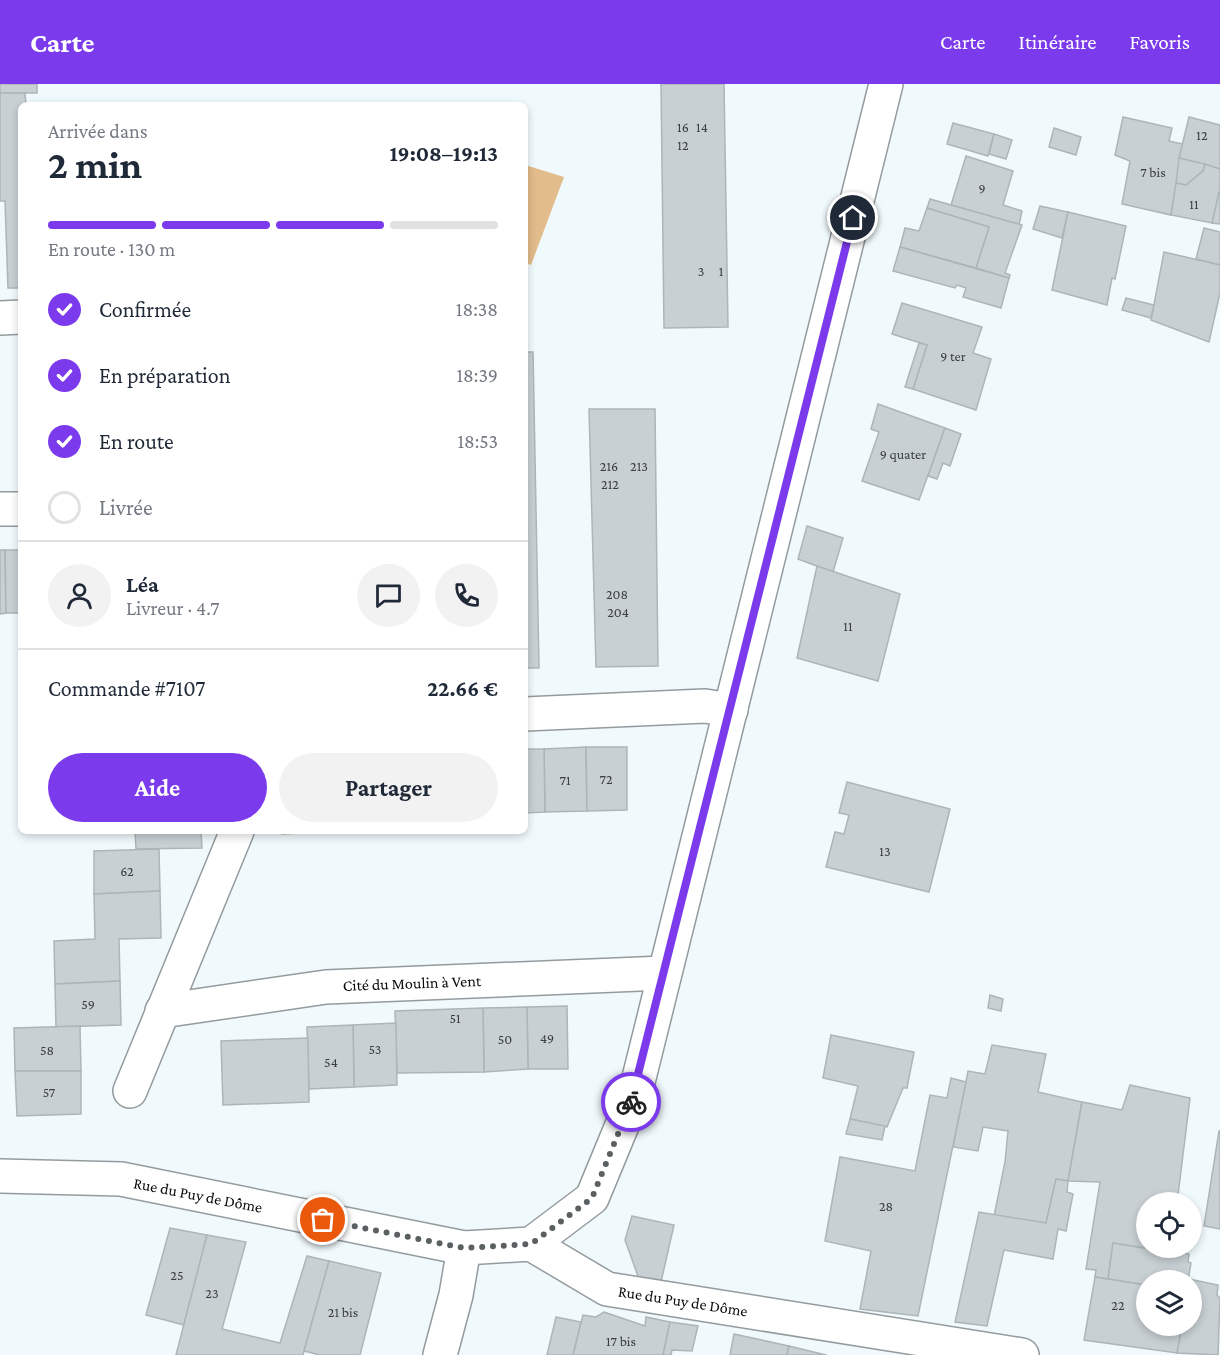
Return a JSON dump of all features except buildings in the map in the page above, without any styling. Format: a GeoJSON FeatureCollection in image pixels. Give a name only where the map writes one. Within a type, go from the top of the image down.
{"type":"FeatureCollection","features":[{"type":"Feature","properties":{"kind":"street"},"geometry":{"type":"LineString","coordinates":[[531,1244],[592,1198],[635,1094],[886,84]]}},
{"type":"Feature","properties":{"kind":"street"},"geometry":{"type":"LineString","coordinates":[[0,318],[18,317]]}},
{"type":"Feature","properties":{"kind":"street"},"geometry":{"type":"LineString","coordinates":[[0,509],[18,509]]}},
{"type":"Feature","properties":{"kind":"street"},"geometry":{"type":"LineString","coordinates":[[528,714],[705,706],[730,710]]}},
{"type":"Feature","properties":{"kind":"street"},"geometry":{"type":"LineString","coordinates":[[130,1091],[236,834]]}},
{"type":"Feature","properties":{"kind":"street","name":"Cité du Moulin à Vent"},"geometry":{"type":"LineString","coordinates":[[162,1011],[326,987],[664,973]]}},
{"type":"Feature","properties":{"kind":"street","name":"Rue du Puy de Dôme"},"geometry":{"type":"LineString","coordinates":[[0,1176],[121,1179],[464,1248],[531,1244],[607,1289],[971,1351],[1022,1355]]}},
{"type":"Feature","properties":{"kind":"street"},"geometry":{"type":"LineString","coordinates":[[440,1355],[456,1295],[464,1248]]}},
{"type":"Feature","properties":{"kind":"shaded area"},"geometry":{"type":"Polygon","coordinates":[[[528,166],[564,177],[531,265],[528,264],[528,166]]]}},
{"type":"Feature","properties":{"kind":"way so far"},"geometry":{"type":"LineString","coordinates":[[323,1220],[464,1248],[531,1244],[592,1198],[631,1102]]}},
{"type":"Feature","properties":{"kind":"route"},"geometry":{"type":"LineString","coordinates":[[631,1102],[635,1094],[853,218]]}}]}
